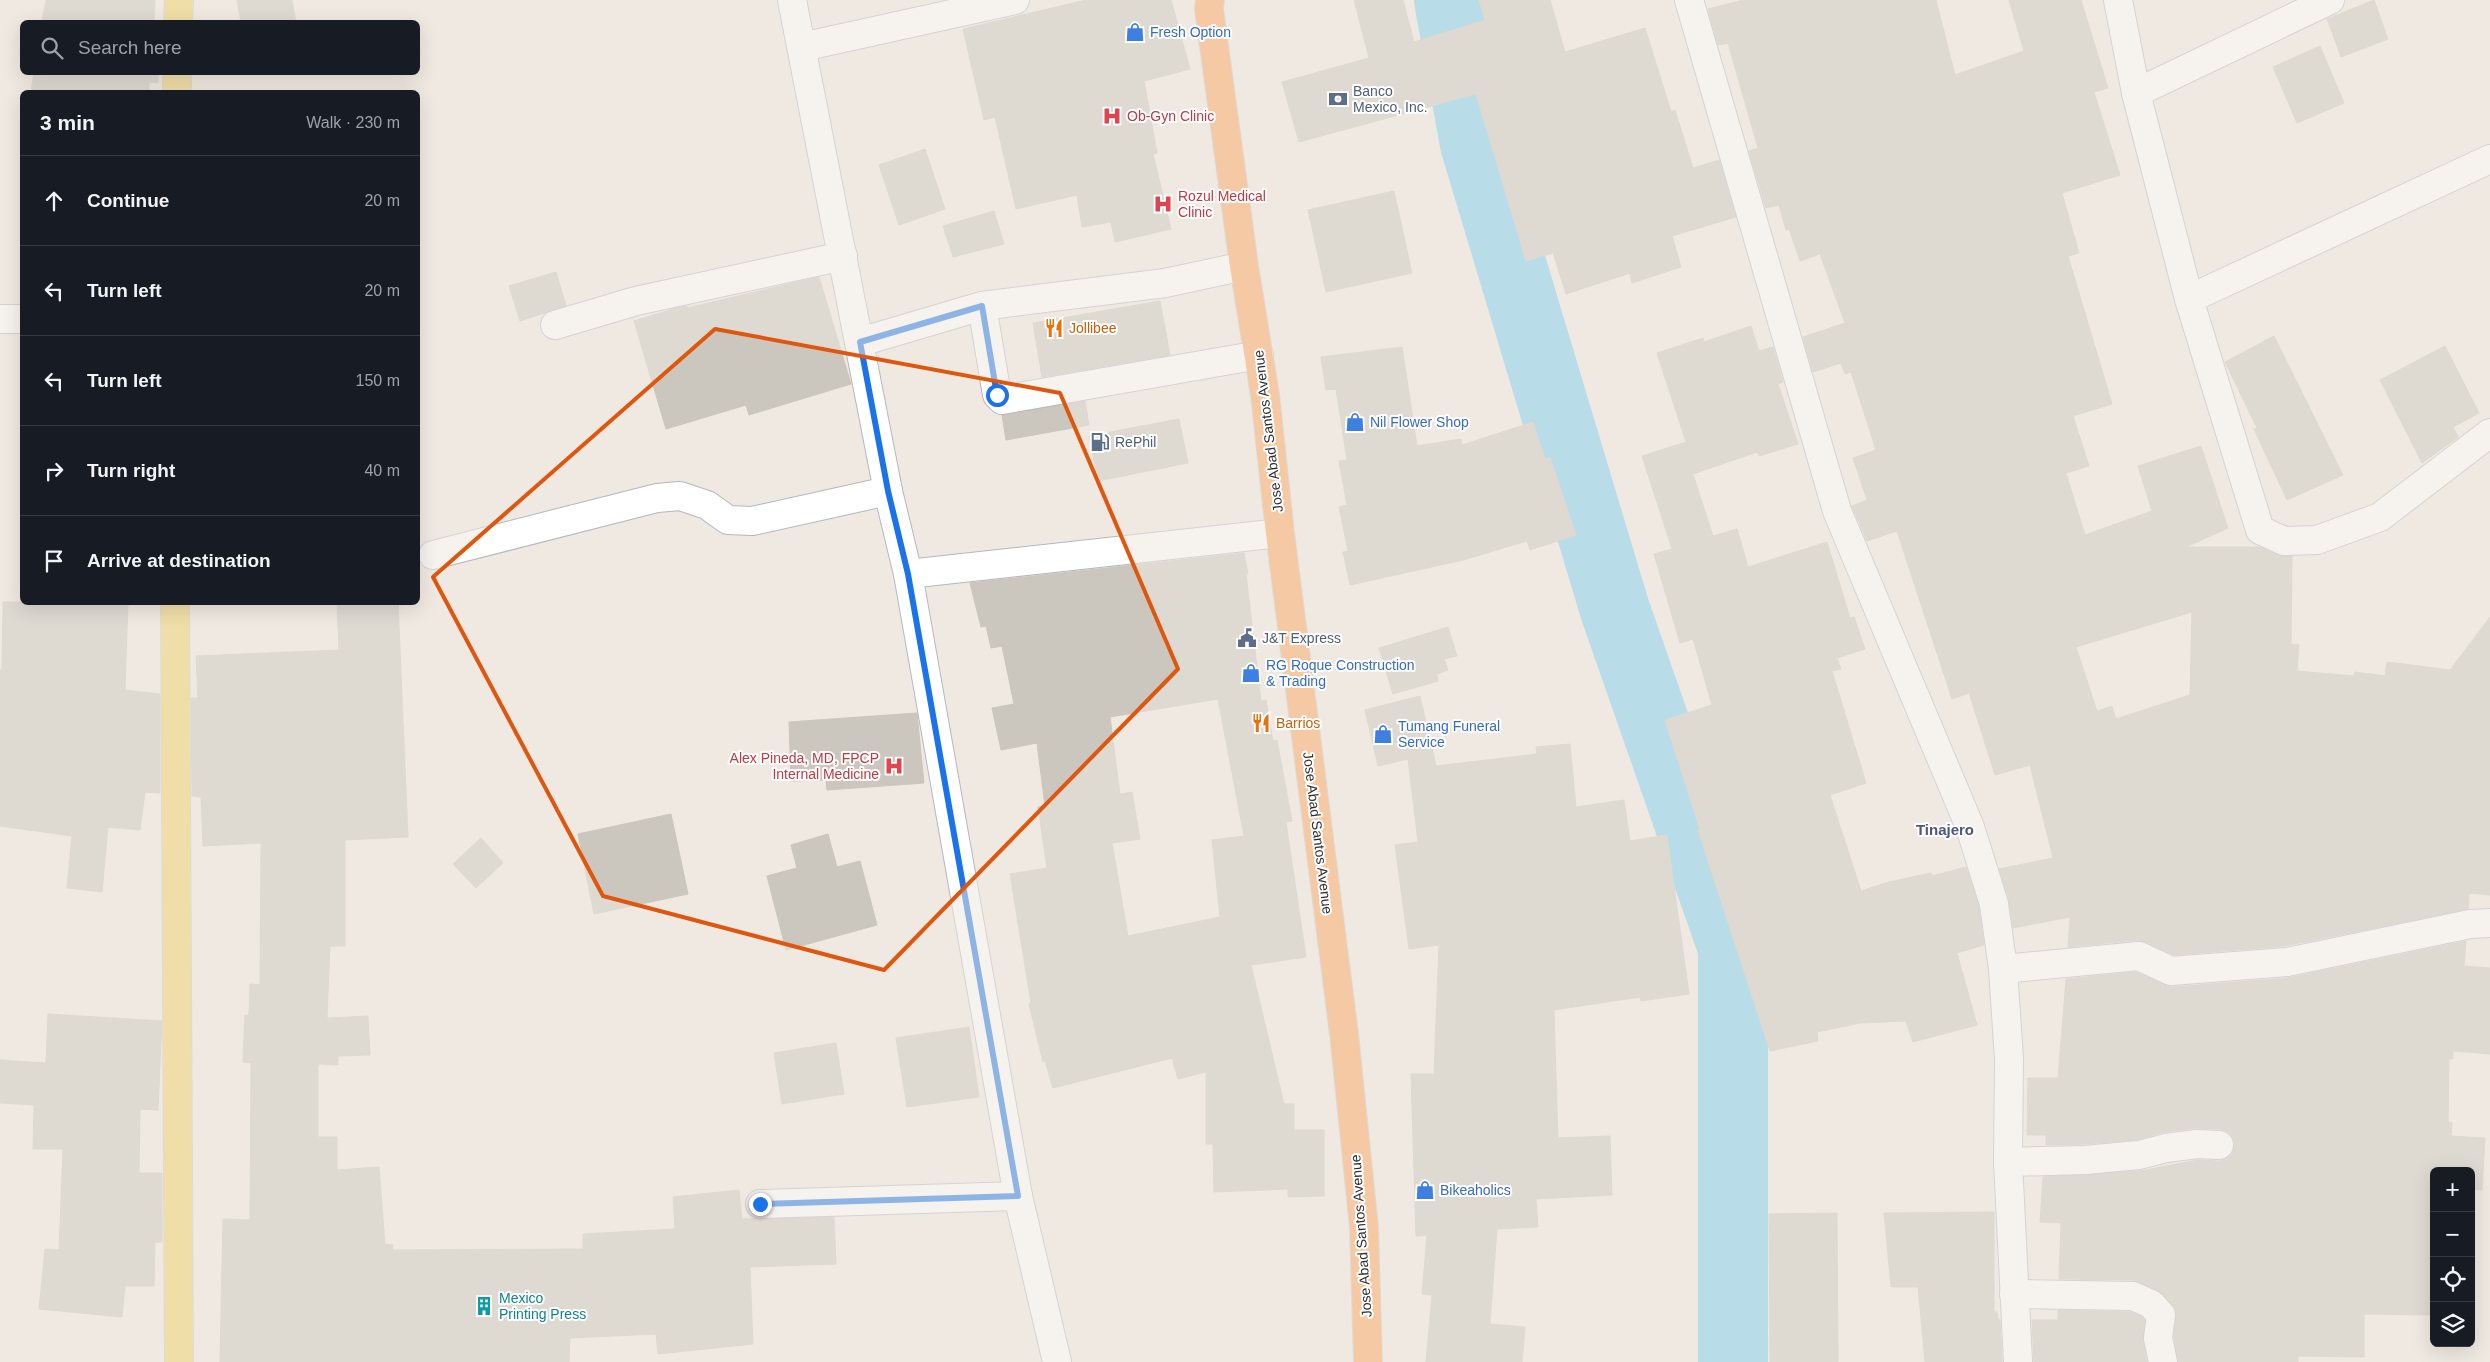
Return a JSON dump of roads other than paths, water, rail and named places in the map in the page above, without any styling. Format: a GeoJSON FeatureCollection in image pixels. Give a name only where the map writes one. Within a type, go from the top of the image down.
{"type":"FeatureCollection","features":[{"type":"Feature","properties":{"kind":"highway","name":"Jose Abad Santos Avenue"},"geometry":{"type":"LineString","coordinates":[[1208,3],[1244,266],[1259,355],[1344,1034],[1364,1227],[1368,1362]]}},
{"type":"Feature","properties":{"kind":"main road"},"geometry":{"type":"LineString","coordinates":[[178,20],[179,0]]}},
{"type":"Feature","properties":{"kind":"main road"},"geometry":{"type":"LineString","coordinates":[[177,90],[178,75]]}},
{"type":"Feature","properties":{"kind":"main road"},"geometry":{"type":"LineString","coordinates":[[175,605],[178,1362]]}},
{"type":"Feature","properties":{"kind":"street"},"geometry":{"type":"LineString","coordinates":[[792,0],[888,491],[908,574],[1018,1196],[1056,1362]]}},
{"type":"Feature","properties":{"kind":"street"},"geometry":{"type":"LineString","coordinates":[[802,48],[1016,0]]}},
{"type":"Feature","properties":{"kind":"street"},"geometry":{"type":"LineString","coordinates":[[1689,0],[1837,511],[1970,827],[1994,904],[2003,969],[2009,1059],[2008,1162],[2018,1362]]}},
{"type":"Feature","properties":{"kind":"street"},"geometry":{"type":"LineString","coordinates":[[2118,0],[2136,93],[2189,300],[2260,530],[2284,541],[2317,540],[2380,517],[2490,433]]}},
{"type":"Feature","properties":{"kind":"street"},"geometry":{"type":"LineString","coordinates":[[2136,93],[2330,0]]}},
{"type":"Feature","properties":{"kind":"street"},"geometry":{"type":"LineString","coordinates":[[2189,300],[2490,159]]}},
{"type":"Feature","properties":{"kind":"street"},"geometry":{"type":"LineString","coordinates":[[555,325],[636,301],[842,256]]}},
{"type":"Feature","properties":{"kind":"street"},"geometry":{"type":"LineString","coordinates":[[860,342],[982,306],[1165,283],[1244,266]]}},
{"type":"Feature","properties":{"kind":"street"},"geometry":{"type":"LineString","coordinates":[[982,306],[997,395],[1002,400],[1259,355]]}},
{"type":"Feature","properties":{"kind":"street"},"geometry":{"type":"LineString","coordinates":[[0,319],[20,319]]}},
{"type":"Feature","properties":{"kind":"street"},"geometry":{"type":"LineString","coordinates":[[432,556],[657,498],[680,496],[707,505],[728,520],[752,521],[888,491]]}},
{"type":"Feature","properties":{"kind":"street"},"geometry":{"type":"LineString","coordinates":[[908,574],[1280,533]]}},
{"type":"Feature","properties":{"kind":"street"},"geometry":{"type":"LineString","coordinates":[[2003,969],[2139,956],[2170,971],[2287,962],[2470,924],[2490,923]]}},
{"type":"Feature","properties":{"kind":"street"},"geometry":{"type":"LineString","coordinates":[[2008,1162],[2085,1160],[2139,1155],[2166,1148],[2197,1144],[2218,1145]]}},
{"type":"Feature","properties":{"kind":"street"},"geometry":{"type":"LineString","coordinates":[[760,1204],[1018,1196]]}},
{"type":"Feature","properties":{"kind":"street"},"geometry":{"type":"LineString","coordinates":[[2014,1294],[2133,1296],[2151,1304],[2161,1314],[2158,1338],[2163,1362]]}},
{"type":"Feature","properties":{"kind":"waterway"},"geometry":{"type":"LineString","coordinates":[[1449,0],[1475,144],[1615,610],[1733,948],[1733,1362]]}},
{"type":"Feature","properties":{"kind":"place","name":"Fresh Option"},"geometry":{"type":"Point","coordinates":[1135,32]}},
{"type":"Feature","properties":{"kind":"place","name":"Banco Mexico, Inc."},"geometry":{"type":"Point","coordinates":[1338,99]}},
{"type":"Feature","properties":{"kind":"place","name":"Ob-Gyn Clinic"},"geometry":{"type":"Point","coordinates":[1112,116]}},
{"type":"Feature","properties":{"kind":"place","name":"Rozul Medical Clinic"},"geometry":{"type":"Point","coordinates":[1163,204]}},
{"type":"Feature","properties":{"kind":"place","name":"Jollibee"},"geometry":{"type":"Point","coordinates":[1054,328]}},
{"type":"Feature","properties":{"kind":"place","name":"Nil Flower Shop"},"geometry":{"type":"Point","coordinates":[1355,422]}},
{"type":"Feature","properties":{"kind":"place","name":"RePhil"},"geometry":{"type":"Point","coordinates":[1100,442]}},
{"type":"Feature","properties":{"kind":"place","name":"J&T Express"},"geometry":{"type":"Point","coordinates":[1247,638]}},
{"type":"Feature","properties":{"kind":"place","name":"RG Roque Construction & Trading"},"geometry":{"type":"Point","coordinates":[1251,673]}},
{"type":"Feature","properties":{"kind":"place","name":"Barrios"},"geometry":{"type":"Point","coordinates":[1261,723]}},
{"type":"Feature","properties":{"kind":"place","name":"Tumang Funeral Service"},"geometry":{"type":"Point","coordinates":[1383,734]}},
{"type":"Feature","properties":{"kind":"place","name":"Alex Pineda, MD, FPCP Internal Medicine"},"geometry":{"type":"Point","coordinates":[894,766]}},
{"type":"Feature","properties":{"kind":"place","name":"Bikeaholics"},"geometry":{"type":"Point","coordinates":[1425,1190]}},
{"type":"Feature","properties":{"kind":"place","name":"Mexico Printing Press"},"geometry":{"type":"Point","coordinates":[484,1306]}},
{"type":"Feature","properties":{"kind":"district","name":"Tinajero"},"geometry":{"type":"Point","coordinates":[1945,829]}}]}
